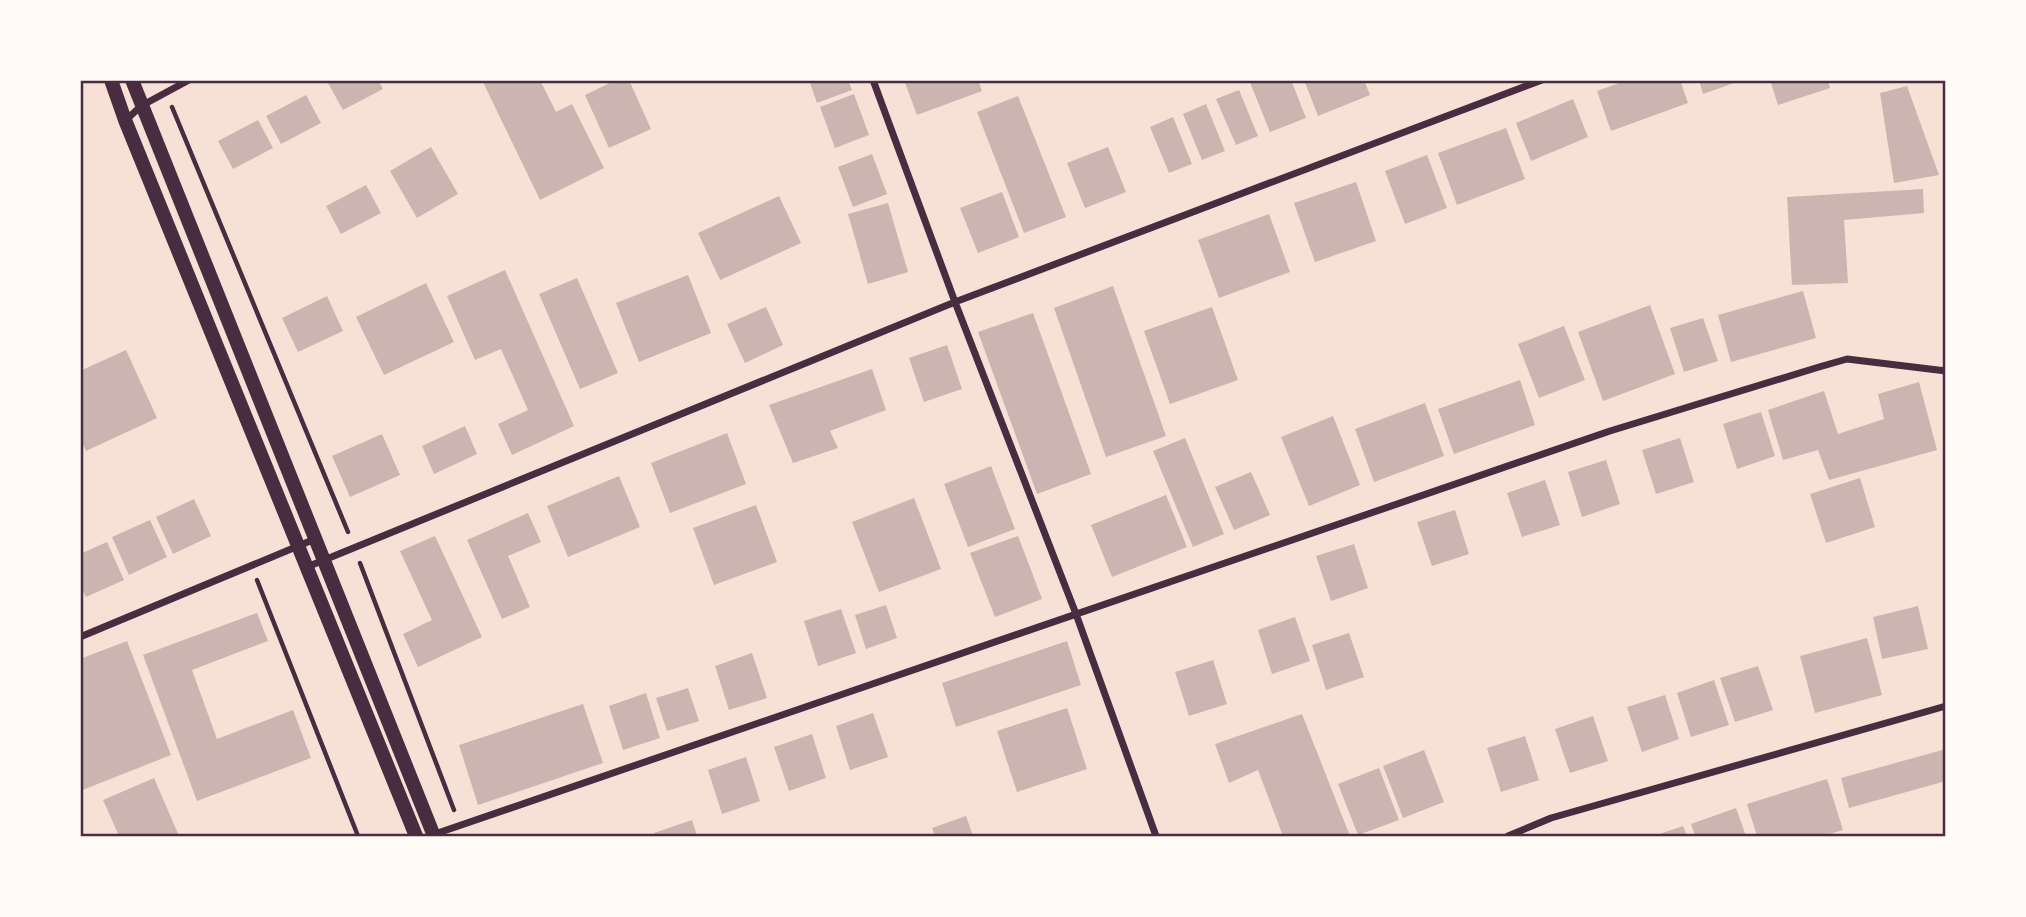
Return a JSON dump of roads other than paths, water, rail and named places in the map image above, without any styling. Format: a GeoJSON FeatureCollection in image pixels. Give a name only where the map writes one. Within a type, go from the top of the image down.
{"type":"FeatureCollection","features":[{"type":"Feature","properties":{"kind":"main road"},"geometry":{"type":"LineString","coordinates":[[111,80],[416,836]]}},
{"type":"Feature","properties":{"kind":"main road"},"geometry":{"type":"LineString","coordinates":[[132,80],[432,836]]}},
{"type":"Feature","properties":{"kind":"street"},"geometry":{"type":"LineString","coordinates":[[125,120],[141,106],[189,80]]}},
{"type":"Feature","properties":{"kind":"street"},"geometry":{"type":"LineString","coordinates":[[873,80],[954,302],[1076,614],[1156,836]]}},
{"type":"Feature","properties":{"kind":"street"},"geometry":{"type":"LineString","coordinates":[[307,567],[954,302],[1542,80]]}},
{"type":"Feature","properties":{"kind":"street"},"geometry":{"type":"LineString","coordinates":[[432,836],[1610,431],[1847,359],[1945,371]]}},
{"type":"Feature","properties":{"kind":"street"},"geometry":{"type":"LineString","coordinates":[[80,637],[315,539]]}},
{"type":"Feature","properties":{"kind":"street"},"geometry":{"type":"LineString","coordinates":[[1508,836],[1551,817],[1945,706]]}}]}
